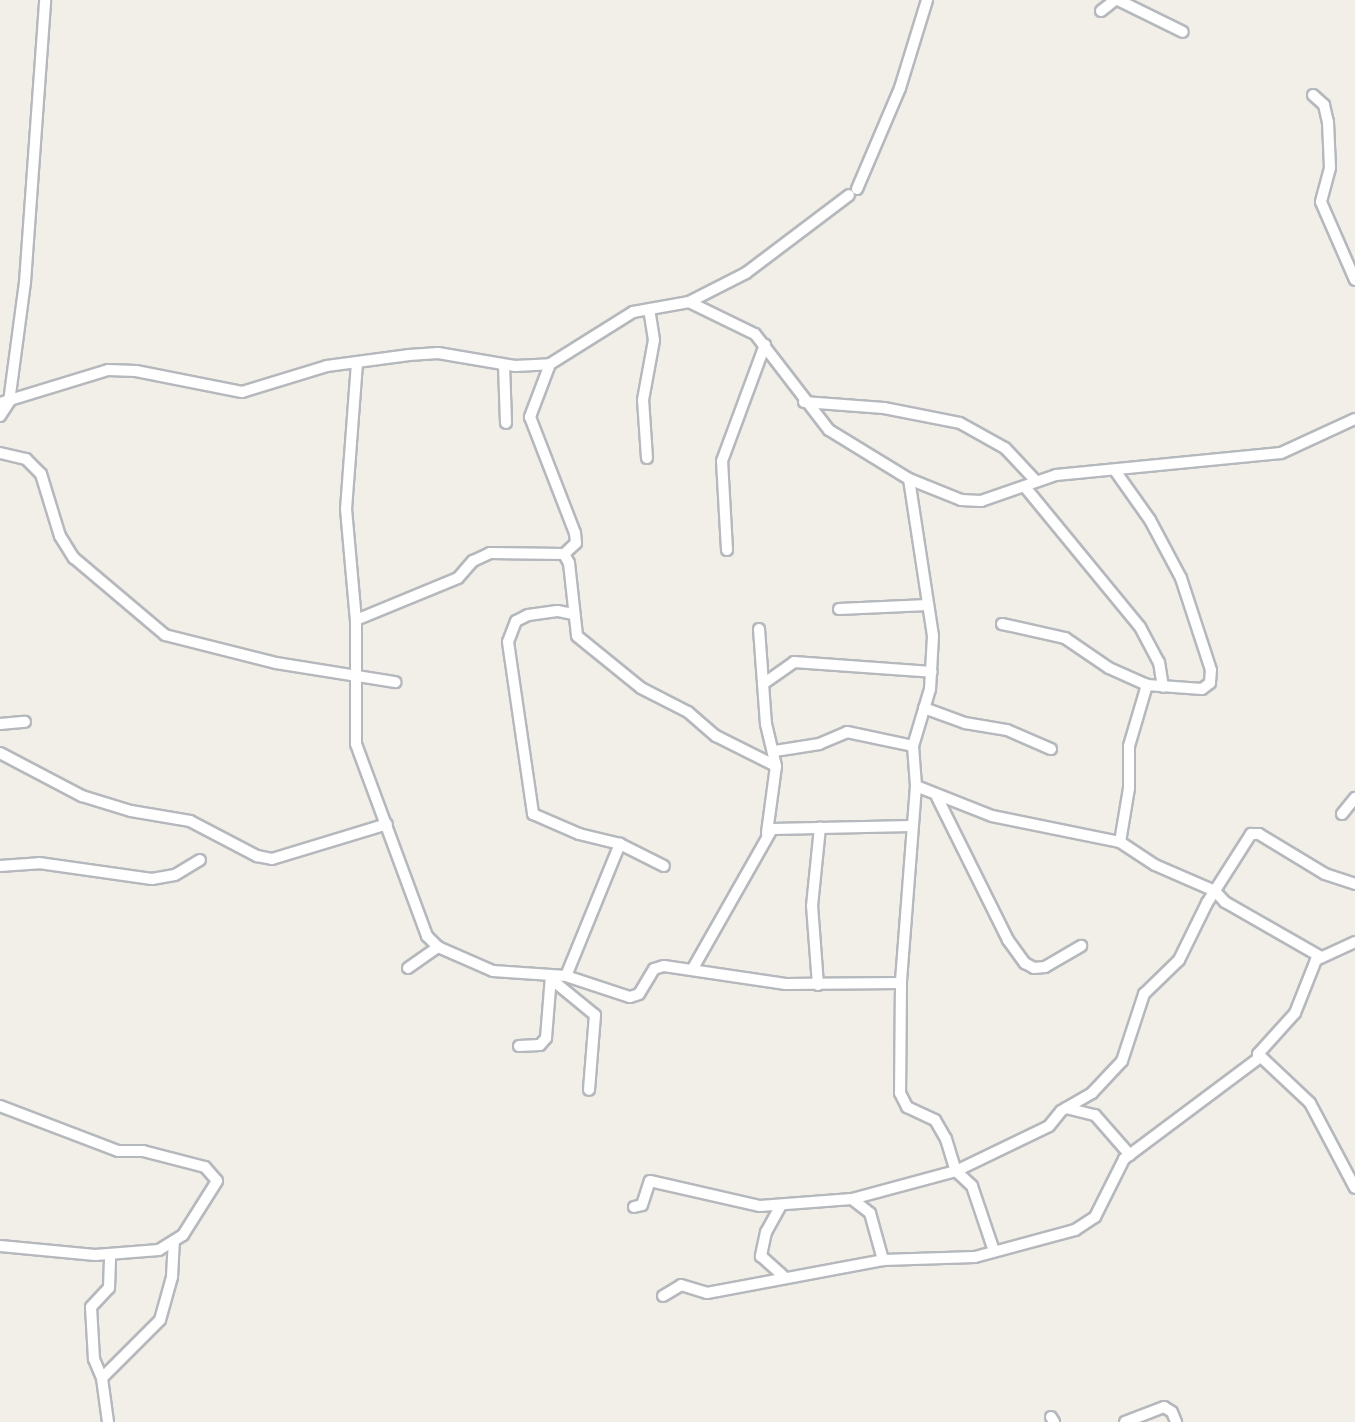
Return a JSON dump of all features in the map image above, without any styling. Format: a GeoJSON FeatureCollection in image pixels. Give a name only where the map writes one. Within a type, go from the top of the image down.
{"type":"FeatureCollection","features":[{"type":"Feature","properties":{"kind":"street"},"geometry":{"type":"LineString","coordinates":[[0,416],[32,215],[45,0]]}},
{"type":"Feature","properties":{"kind":"street"},"geometry":{"type":"LineString","coordinates":[[4,403],[108,370],[136,371],[242,392],[311,370],[438,354],[504,365],[550,364],[610,324],[649,309],[689,302],[746,273],[853,192],[900,88],[927,0]]}},
{"type":"Feature","properties":{"kind":"street"},"geometry":{"type":"LineString","coordinates":[[1101,11],[1117,0],[1183,32]]}},
{"type":"Feature","properties":{"kind":"street"},"geometry":{"type":"LineString","coordinates":[[1313,95],[1324,105],[1328,122],[1330,168],[1321,202],[1355,280]]}},
{"type":"Feature","properties":{"kind":"street"},"geometry":{"type":"LineString","coordinates":[[689,302],[747,328],[765,345],[804,402],[841,439],[909,479],[969,501],[1071,473],[1116,472],[1209,457],[1281,453],[1355,419]]}},
{"type":"Feature","properties":{"kind":"street"},"geometry":{"type":"LineString","coordinates":[[647,458],[643,400],[654,340],[649,309]]}},
{"type":"Feature","properties":{"kind":"street"},"geometry":{"type":"LineString","coordinates":[[727,550],[722,461],[765,345]]}},
{"type":"Feature","properties":{"kind":"street"},"geometry":{"type":"LineString","coordinates":[[356,363],[346,509],[356,620],[360,761],[387,824],[428,936],[438,947],[493,971],[551,978],[566,976],[630,997],[637,996],[657,967],[818,985],[901,983]]}},
{"type":"Feature","properties":{"kind":"street"},"geometry":{"type":"LineString","coordinates":[[356,620],[458,578],[473,561],[490,553],[564,554],[576,543],[575,533],[530,417],[550,364]]}},
{"type":"Feature","properties":{"kind":"street"},"geometry":{"type":"LineString","coordinates":[[504,365],[506,423]]}},
{"type":"Feature","properties":{"kind":"street"},"geometry":{"type":"LineString","coordinates":[[804,402],[884,408],[960,423],[1005,448],[1036,481]]}},
{"type":"Feature","properties":{"kind":"street"},"geometry":{"type":"LineString","coordinates":[[0,453],[26,459],[41,474],[60,536],[74,558],[165,635],[276,663],[395,682]]}},
{"type":"Feature","properties":{"kind":"street"},"geometry":{"type":"LineString","coordinates":[[1002,624],[1065,638],[1109,668],[1147,685],[1202,690],[1210,683],[1211,670],[1181,578],[1150,520],[1116,472]]}},
{"type":"Feature","properties":{"kind":"street"},"geometry":{"type":"LineString","coordinates":[[909,479],[928,605],[932,672],[913,746],[916,786],[901,983],[900,1093],[907,1107],[935,1120],[956,1171],[972,1186],[994,1251]]}},
{"type":"Feature","properties":{"kind":"street"},"geometry":{"type":"LineString","coordinates":[[1025,487],[1140,627],[1159,662],[1163,687]]}},
{"type":"Feature","properties":{"kind":"street"},"geometry":{"type":"LineString","coordinates":[[564,554],[569,563],[577,636],[640,688],[688,712],[716,736],[776,766]]}},
{"type":"Feature","properties":{"kind":"street"},"geometry":{"type":"LineString","coordinates":[[839,609],[928,605]]}},
{"type":"Feature","properties":{"kind":"street"},"geometry":{"type":"LineString","coordinates":[[573,614],[557,611],[528,615],[516,621],[508,642],[532,809],[540,820],[620,844],[664,866]]}},
{"type":"Feature","properties":{"kind":"street"},"geometry":{"type":"LineString","coordinates":[[692,970],[752,869],[767,833],[776,766],[775,751],[766,724],[759,629]]}},
{"type":"Feature","properties":{"kind":"street"},"geometry":{"type":"LineString","coordinates":[[764,684],[794,662],[932,672]]}},
{"type":"Feature","properties":{"kind":"street"},"geometry":{"type":"LineString","coordinates":[[1121,842],[1129,788],[1129,746],[1147,685]]}},
{"type":"Feature","properties":{"kind":"street"},"geometry":{"type":"LineString","coordinates":[[924,708],[965,723],[1007,730],[1051,749]]}},
{"type":"Feature","properties":{"kind":"street"},"geometry":{"type":"LineString","coordinates":[[0,724],[25,722]]}},
{"type":"Feature","properties":{"kind":"street"},"geometry":{"type":"LineString","coordinates":[[775,751],[819,744],[847,732],[913,746]]}},
{"type":"Feature","properties":{"kind":"street"},"geometry":{"type":"LineString","coordinates":[[0,752],[82,796],[131,811],[190,821],[257,856],[272,859],[387,824]]}},
{"type":"Feature","properties":{"kind":"street"},"geometry":{"type":"LineString","coordinates":[[916,786],[937,797],[992,816],[1121,842],[1155,865],[1215,891],[1232,906],[1321,957]]}},
{"type":"Feature","properties":{"kind":"street"},"geometry":{"type":"LineString","coordinates":[[937,797],[1008,940],[1025,963],[1034,968],[1045,967],[1081,946]]}},
{"type":"Feature","properties":{"kind":"street"},"geometry":{"type":"LineString","coordinates":[[1342,814],[1355,798]]}},
{"type":"Feature","properties":{"kind":"street"},"geometry":{"type":"LineString","coordinates":[[767,833],[820,827],[912,826]]}},
{"type":"Feature","properties":{"kind":"street"},"geometry":{"type":"LineString","coordinates":[[818,985],[812,906],[820,827]]}},
{"type":"Feature","properties":{"kind":"street"},"geometry":{"type":"LineString","coordinates":[[634,1207],[642,1205],[650,1181],[729,1201],[780,1206],[852,1199],[956,1171],[1049,1126],[1066,1108],[1088,1096],[1122,1060],[1144,994],[1179,960],[1215,891],[1251,834],[1257,833],[1325,874],[1355,884]]}},
{"type":"Feature","properties":{"kind":"street"},"geometry":{"type":"LineString","coordinates":[[566,976],[620,844]]}},
{"type":"Feature","properties":{"kind":"street"},"geometry":{"type":"LineString","coordinates":[[0,866],[39,863],[152,879],[175,875],[200,860]]}},
{"type":"Feature","properties":{"kind":"street"},"geometry":{"type":"LineString","coordinates":[[1355,942],[1321,957],[1295,1013],[1259,1048],[1259,1058],[1310,1103],[1355,1188]]}},
{"type":"Feature","properties":{"kind":"street"},"geometry":{"type":"LineString","coordinates":[[408,968],[438,947]]}},
{"type":"Feature","properties":{"kind":"street"},"geometry":{"type":"LineString","coordinates":[[519,1046],[540,1045],[546,1038],[551,978]]}},
{"type":"Feature","properties":{"kind":"street"},"geometry":{"type":"LineString","coordinates":[[551,978],[595,1014],[589,1090]]}},
{"type":"Feature","properties":{"kind":"street"},"geometry":{"type":"LineString","coordinates":[[663,1296],[681,1285],[707,1293],[783,1276],[883,1260],[967,1257],[1084,1226],[1098,1213],[1114,1186],[1116,1170],[1130,1155],[1259,1058]]}},
{"type":"Feature","properties":{"kind":"street"},"geometry":{"type":"LineString","coordinates":[[0,1106],[118,1151],[143,1151],[212,1170],[216,1181],[174,1242],[172,1277],[160,1320],[102,1378]]}},
{"type":"Feature","properties":{"kind":"street"},"geometry":{"type":"LineString","coordinates":[[1066,1108],[1095,1115],[1130,1155]]}},
{"type":"Feature","properties":{"kind":"street"},"geometry":{"type":"LineString","coordinates":[[852,1199],[870,1213],[883,1260]]}},
{"type":"Feature","properties":{"kind":"street"},"geometry":{"type":"LineString","coordinates":[[780,1206],[766,1232],[761,1256],[783,1276]]}},
{"type":"Feature","properties":{"kind":"street"},"geometry":{"type":"LineString","coordinates":[[0,1246],[143,1255],[174,1242]]}},
{"type":"Feature","properties":{"kind":"street"},"geometry":{"type":"LineString","coordinates":[[108,1422],[102,1378],[94,1359],[91,1307],[110,1288],[110,1255]]}},
{"type":"Feature","properties":{"kind":"street"},"geometry":{"type":"LineString","coordinates":[[1125,1422],[1164,1407],[1177,1422]]}}]}
